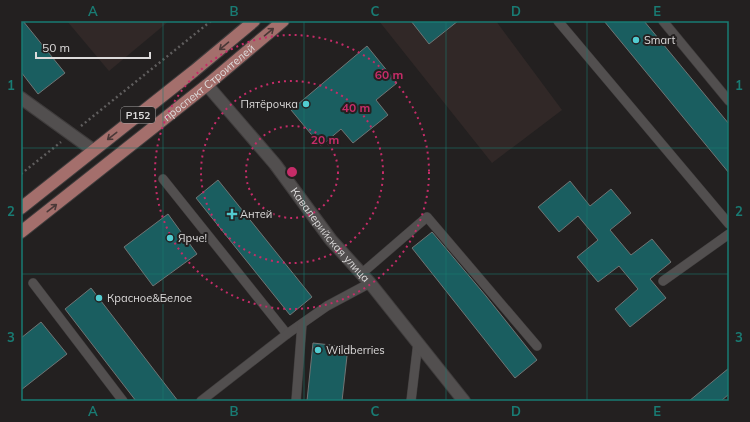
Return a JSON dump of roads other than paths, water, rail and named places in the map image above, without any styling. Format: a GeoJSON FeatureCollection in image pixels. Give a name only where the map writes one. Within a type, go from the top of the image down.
{"type":"FeatureCollection","features":[{"type":"Feature","properties":{"kind":"main road","name":"проспект Строителей"},"geometry":{"type":"LineString","coordinates":[[21,208],[194,71],[254,21]]}},
{"type":"Feature","properties":{"kind":"main road","name":"проспект Строителей"},"geometry":{"type":"LineString","coordinates":[[21,232],[207,85],[283,21]]}},
{"type":"Feature","properties":{"kind":"main road","name":"Кавалерийская улица"},"geometry":{"type":"LineString","coordinates":[[194,71],[207,85]]}},
{"type":"Feature","properties":{"kind":"main road"},"geometry":{"type":"LineString","coordinates":[[93,150],[106,166]]}},
{"type":"Feature","properties":{"kind":"street","name":"Кавалерийская улица"},"geometry":{"type":"LineString","coordinates":[[207,85],[275,164],[331,240],[370,283],[464,401]]}},
{"type":"Feature","properties":{"kind":"street"},"geometry":{"type":"LineString","coordinates":[[21,98],[93,150]]}},
{"type":"Feature","properties":{"kind":"lane"},"geometry":{"type":"LineString","coordinates":[[558,21],[729,224]]}},
{"type":"Feature","properties":{"kind":"lane"},"geometry":{"type":"LineString","coordinates":[[663,21],[729,100]]}},
{"type":"Feature","properties":{"kind":"lane"},"geometry":{"type":"LineString","coordinates":[[163,179],[287,334]]}},
{"type":"Feature","properties":{"kind":"lane"},"geometry":{"type":"LineString","coordinates":[[361,274],[427,217],[537,346]]}},
{"type":"Feature","properties":{"kind":"lane"},"geometry":{"type":"LineString","coordinates":[[663,280],[729,234]]}},
{"type":"Feature","properties":{"kind":"lane"},"geometry":{"type":"LineString","coordinates":[[33,283],[123,401]]}},
{"type":"Feature","properties":{"kind":"lane"},"geometry":{"type":"LineString","coordinates":[[201,401],[287,334],[327,306],[370,283]]}},
{"type":"Feature","properties":{"kind":"lane"},"geometry":{"type":"LineString","coordinates":[[296,401],[302,324]]}},
{"type":"Feature","properties":{"kind":"lane"},"geometry":{"type":"LineString","coordinates":[[411,401],[418,342]]}},
{"type":"Feature","properties":{"kind":"place","name":"Smart"},"geometry":{"type":"Point","coordinates":[636,40]}},
{"type":"Feature","properties":{"kind":"place","name":"Пятёрочка"},"geometry":{"type":"Point","coordinates":[306,104]}},
{"type":"Feature","properties":{"kind":"place","name":"Антей"},"geometry":{"type":"Point","coordinates":[232,214]}},
{"type":"Feature","properties":{"kind":"place","name":"Ярче!"},"geometry":{"type":"Point","coordinates":[170,238]}},
{"type":"Feature","properties":{"kind":"place","name":"Красное&Белое"},"geometry":{"type":"Point","coordinates":[99,298]}},
{"type":"Feature","properties":{"kind":"place","name":"Wildberries"},"geometry":{"type":"Point","coordinates":[318,350]}}]}
